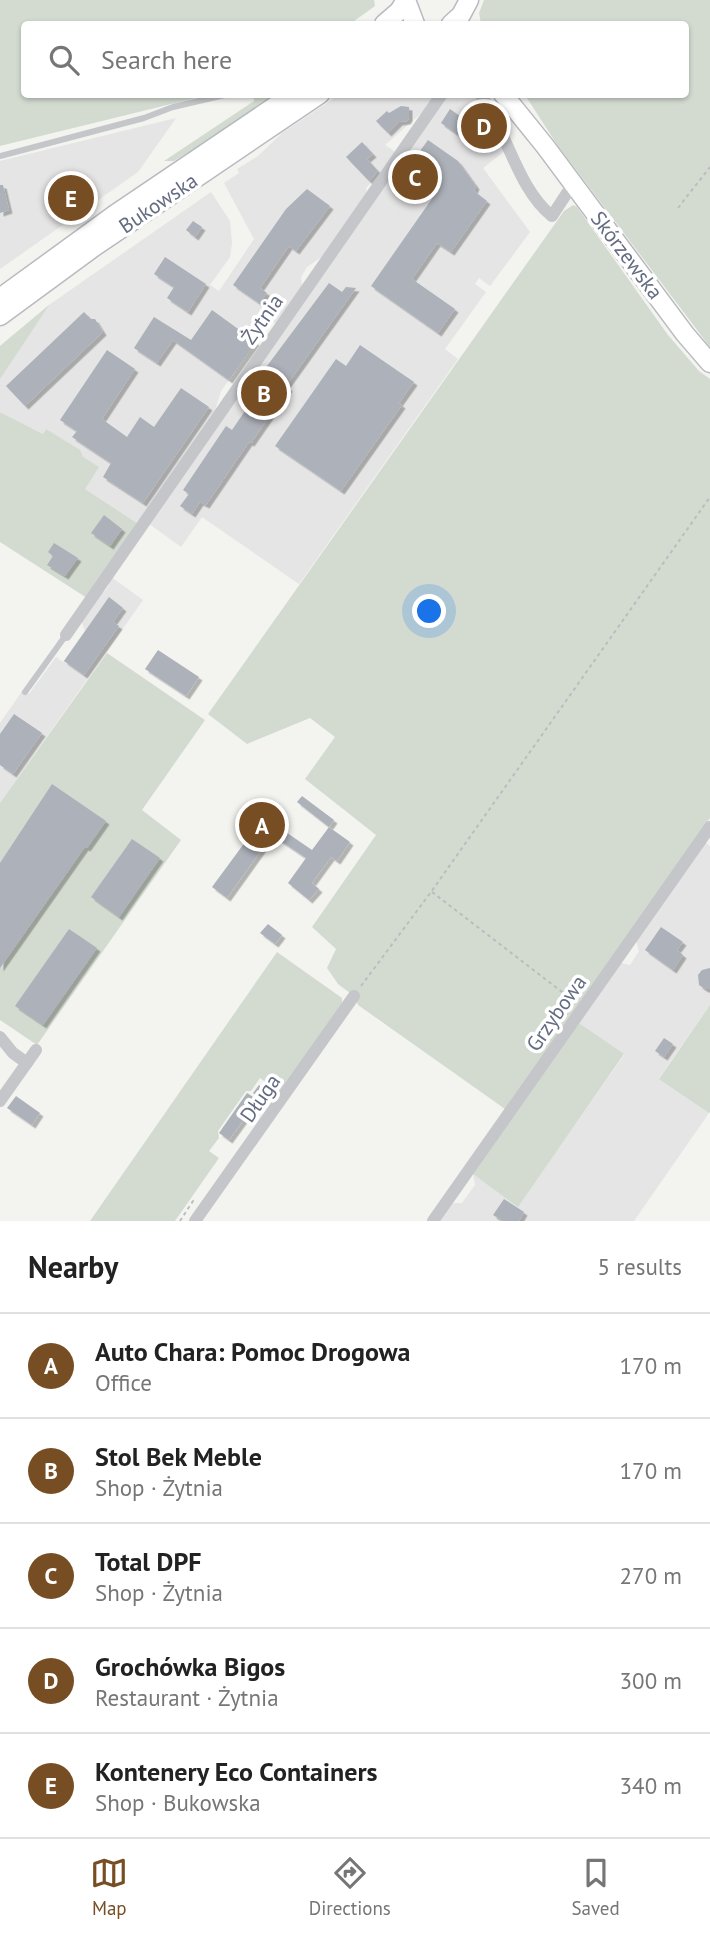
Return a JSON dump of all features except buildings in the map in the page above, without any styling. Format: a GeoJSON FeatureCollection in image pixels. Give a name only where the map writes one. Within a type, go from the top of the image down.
{"type":"FeatureCollection","features":[{"type":"Feature","properties":{"kind":"main road"},"geometry":{"type":"LineString","coordinates":[[387,21],[406,0]]}},
{"type":"Feature","properties":{"kind":"main road"},"geometry":{"type":"LineString","coordinates":[[406,0],[414,21]]}},
{"type":"Feature","properties":{"kind":"main road"},"geometry":{"type":"LineString","coordinates":[[454,21],[466,8]]}},
{"type":"Feature","properties":{"kind":"main road","name":"Bukowska"},"geometry":{"type":"LineString","coordinates":[[0,298],[114,215],[287,98]]}},
{"type":"Feature","properties":{"kind":"main road","name":"Bukowska"},"geometry":{"type":"LineString","coordinates":[[0,316],[94,247],[314,98]]}},
{"type":"Feature","properties":{"kind":"main road","name":"Skórzewska"},"geometry":{"type":"LineString","coordinates":[[506,98],[685,334],[710,363]]}},
{"type":"Feature","properties":{"kind":"main road","name":"Skórzewska"},"geometry":{"type":"LineString","coordinates":[[515,98],[545,146]]}},
{"type":"Feature","properties":{"kind":"street","name":"Żytnia"},"geometry":{"type":"LineString","coordinates":[[66,635],[439,98]]}},
{"type":"Feature","properties":{"kind":"street"},"geometry":{"type":"LineString","coordinates":[[483,98],[538,205],[552,216],[567,193],[575,187]]}},
{"type":"Feature","properties":{"kind":"street","name":"Grzybowa"},"geometry":{"type":"LineString","coordinates":[[433,1221],[710,827]]}},
{"type":"Feature","properties":{"kind":"street","name":"Długa"},"geometry":{"type":"LineString","coordinates":[[195,1221],[354,996]]}},
{"type":"Feature","properties":{"kind":"street"},"geometry":{"type":"LineString","coordinates":[[0,1037],[13,1054],[27,1063]]}},
{"type":"Feature","properties":{"kind":"street"},"geometry":{"type":"LineString","coordinates":[[0,1101],[36,1050]]}},
{"type":"Feature","properties":{"kind":"lane"},"geometry":{"type":"LineString","coordinates":[[0,156],[212,98]]}},
{"type":"Feature","properties":{"kind":"lane"},"geometry":{"type":"LineString","coordinates":[[25,692],[66,635]]}},
{"type":"Feature","properties":{"kind":"path"},"geometry":{"type":"LineString","coordinates":[[678,208],[710,167]]}},
{"type":"Feature","properties":{"kind":"path"},"geometry":{"type":"LineString","coordinates":[[354,996],[431,892],[710,497]]}},
{"type":"Feature","properties":{"kind":"path"},"geometry":{"type":"LineString","coordinates":[[431,892],[566,995],[580,1013]]}},
{"type":"Feature","properties":{"kind":"path"},"geometry":{"type":"LineString","coordinates":[[180,1221],[188,1204],[193,1201],[190,1199]]}},
{"type":"Feature","properties":{"kind":"shaded area"},"geometry":{"type":"Polygon","coordinates":[[[0,0],[374,0],[375,6],[354,21],[21,21],[21,98],[196,98],[0,146],[0,0]]]}},
{"type":"Feature","properties":{"kind":"shaded area"},"geometry":{"type":"Polygon","coordinates":[[[484,0],[710,0],[710,347],[558,146],[527,98],[689,98],[689,21],[480,21],[479,13],[484,0]]]}},
{"type":"Feature","properties":{"kind":"shaded area"},"geometry":{"type":"Polygon","coordinates":[[[254,98],[276,98],[174,161],[164,161],[254,101],[254,98]]]}},
{"type":"Feature","properties":{"kind":"shaded area"},"geometry":{"type":"Polygon","coordinates":[[[334,98],[434,98],[432,104],[385,145],[397,153],[392,161],[366,188],[367,195],[323,256],[307,267],[301,277],[302,287],[278,322],[270,324],[221,391],[215,411],[137,523],[85,489],[83,457],[46,429],[43,434],[0,412],[0,346],[49,305],[211,192],[230,221],[232,243],[230,257],[210,285],[219,291],[254,239],[224,183],[239,173],[237,169],[258,156],[282,133],[334,98]]]}},
{"type":"Feature","properties":{"kind":"shaded area"},"geometry":{"type":"Polygon","coordinates":[[[446,98],[476,98],[505,151],[483,168],[530,232],[490,286],[479,278],[475,284],[486,292],[445,349],[458,359],[299,584],[202,517],[181,547],[148,523],[446,98]]]}},
{"type":"Feature","properties":{"kind":"shaded area"},"geometry":{"type":"Polygon","coordinates":[[[176,118],[138,172],[0,269],[0,161],[176,118]]]}},
{"type":"Feature","properties":{"kind":"shaded area"},"geometry":{"type":"Polygon","coordinates":[[[573,205],[668,335],[699,371],[710,379],[710,818],[505,1109],[358,1005],[354,996],[338,984],[327,968],[336,949],[312,927],[376,835],[305,779],[335,737],[310,718],[247,744],[208,714],[564,211],[573,205]]]}},
{"type":"Feature","properties":{"kind":"shaded area"},"geometry":{"type":"Polygon","coordinates":[[[49,305],[0,379],[0,346],[49,305]]]}},
{"type":"Feature","properties":{"kind":"shaded area"},"geometry":{"type":"Polygon","coordinates":[[[0,412],[43,434],[46,429],[80,450],[83,457],[99,467],[85,489],[137,523],[87,598],[0,542],[0,412]]]}},
{"type":"Feature","properties":{"kind":"shaded area"},"geometry":{"type":"Polygon","coordinates":[[[111,577],[143,600],[0,803],[0,723],[23,690],[29,694],[56,657],[63,662],[85,631],[81,620],[100,592],[105,591],[111,577]]]}},
{"type":"Feature","properties":{"kind":"shaded area"},"geometry":{"type":"Polygon","coordinates":[[[107,653],[205,720],[142,810],[181,840],[37,1045],[0,1020],[0,803],[107,653]]]}},
{"type":"Feature","properties":{"kind":"shaded area"},"geometry":{"type":"Polygon","coordinates":[[[705,842],[710,846],[710,1005],[659,1078],[709,1113],[634,1221],[440,1221],[453,1203],[462,1203],[475,1185],[473,1174],[518,1206],[624,1055],[579,1023],[621,963],[630,965],[639,951],[636,941],[705,842]]]}},
{"type":"Feature","properties":{"kind":"shaded area"},"geometry":{"type":"Polygon","coordinates":[[[277,952],[342,998],[342,1003],[280,1092],[260,1078],[251,1091],[246,1091],[218,1131],[219,1138],[209,1151],[219,1158],[175,1221],[90,1221],[277,952]]]}},
{"type":"Feature","properties":{"kind":"shaded area"},"geometry":{"type":"Polygon","coordinates":[[[710,1005],[710,1112],[709,1113],[659,1079],[710,1005]]]}},
{"type":"Feature","properties":{"kind":"shaded area"},"geometry":{"type":"Polygon","coordinates":[[[579,1023],[624,1054],[518,1207],[473,1174],[579,1023]]]}},
{"type":"Feature","properties":{"kind":"place","name":"Grochówka Bigos"},"geometry":{"type":"Point","coordinates":[484,126]}},
{"type":"Feature","properties":{"kind":"place","name":"Total DPF"},"geometry":{"type":"Point","coordinates":[415,177]}},
{"type":"Feature","properties":{"kind":"place","name":"Kontenery Eco Containers"},"geometry":{"type":"Point","coordinates":[71,198]}},
{"type":"Feature","properties":{"kind":"place","name":"Stol Bek Meble"},"geometry":{"type":"Point","coordinates":[264,393]}},
{"type":"Feature","properties":{"kind":"place","name":"Auto Chara: Pomoc Drogowa"},"geometry":{"type":"Point","coordinates":[262,825]}}]}
